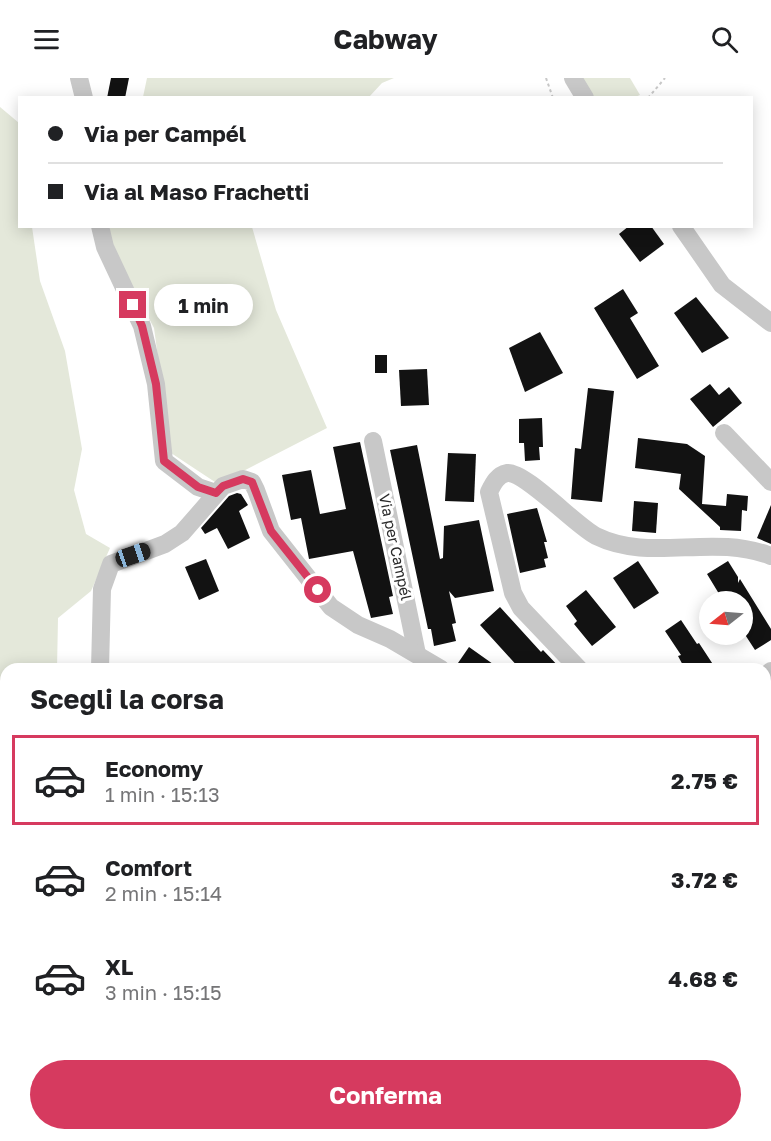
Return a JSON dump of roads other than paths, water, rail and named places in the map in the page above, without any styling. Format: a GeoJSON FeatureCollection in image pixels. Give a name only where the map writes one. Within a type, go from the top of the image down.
{"type":"FeatureCollection","features":[{"type":"Feature","properties":{"kind":"street"},"geometry":{"type":"LineString","coordinates":[[79,78],[84,96]]}},
{"type":"Feature","properties":{"kind":"street"},"geometry":{"type":"LineString","coordinates":[[573,78],[584,96]]}},
{"type":"Feature","properties":{"kind":"street"},"geometry":{"type":"LineString","coordinates":[[100,228],[105,247],[142,326],[156,384],[164,461],[198,487],[216,493]]}},
{"type":"Feature","properties":{"kind":"street"},"geometry":{"type":"LineString","coordinates":[[682,228],[722,285],[771,323]]}},
{"type":"Feature","properties":{"kind":"street"},"geometry":{"type":"LineString","coordinates":[[724,433],[771,482]]}},
{"type":"Feature","properties":{"kind":"street","name":"Via per Campél"},"geometry":{"type":"LineString","coordinates":[[373,441],[417,654]]}},
{"type":"Feature","properties":{"kind":"street"},"geometry":{"type":"LineString","coordinates":[[573,663],[521,608],[513,593],[489,492],[498,477],[506,473],[514,474],[536,488],[587,532],[614,544],[660,548],[735,546],[771,556]]}},
{"type":"Feature","properties":{"kind":"street"},"geometry":{"type":"LineString","coordinates":[[100,663],[102,589],[111,564],[165,544],[182,533],[223,486],[243,479],[252,482],[271,531],[331,607],[358,625],[431,663]]}}]}
